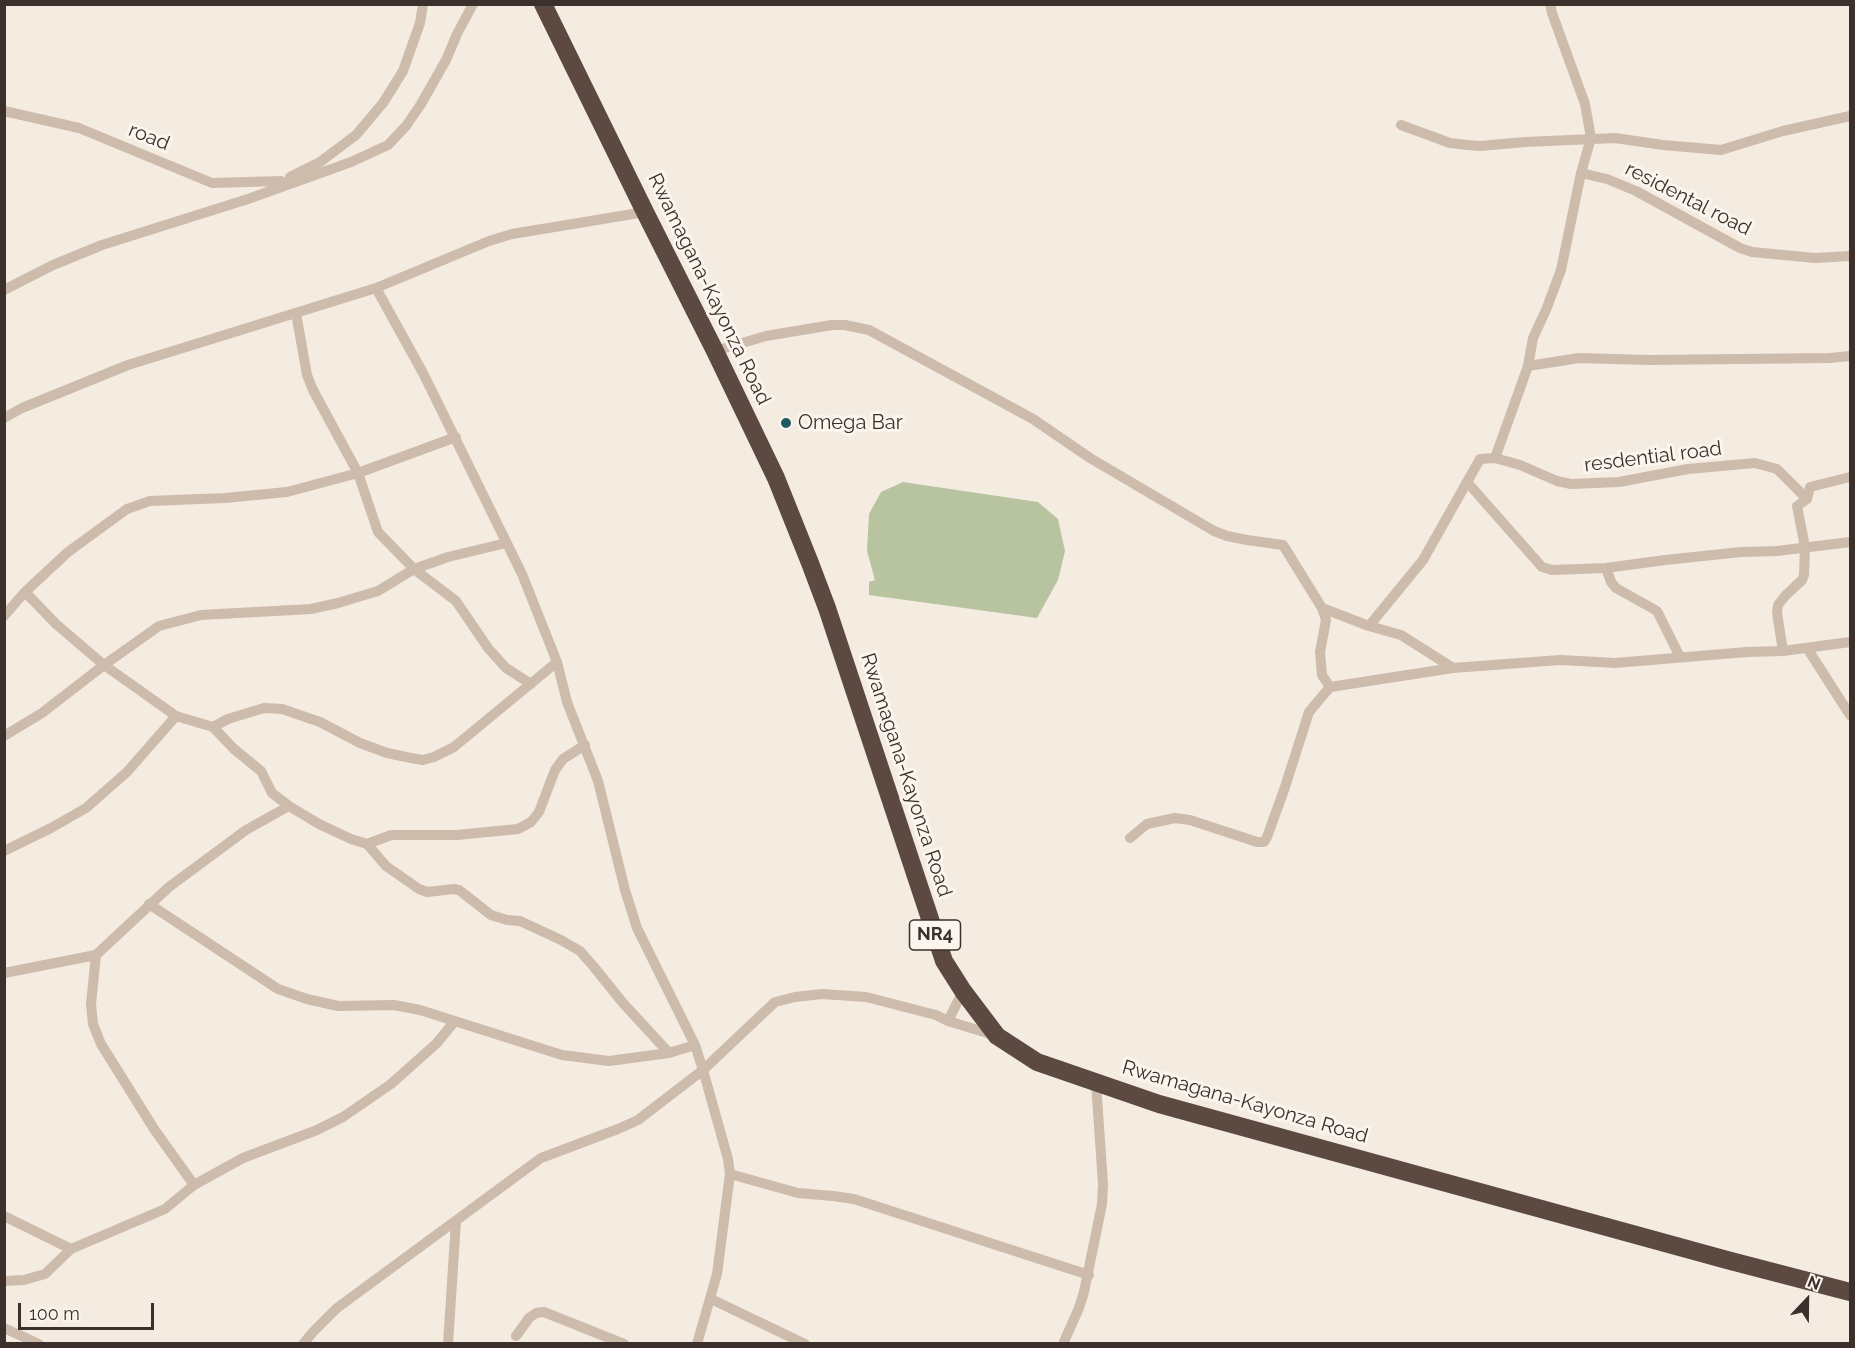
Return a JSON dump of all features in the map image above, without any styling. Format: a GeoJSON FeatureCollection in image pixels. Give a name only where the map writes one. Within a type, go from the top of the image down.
{"type":"FeatureCollection","features":[{"type":"Feature","properties":{"kind":"highway","name":"Rwamagana-Kayonza Road"},"geometry":{"type":"LineString","coordinates":[[543,4],[772,470],[810,563],[944,960],[963,991],[997,1035],[1037,1062],[1171,1107],[1851,1292]]}},
{"type":"Feature","properties":{"kind":"street"},"geometry":{"type":"LineString","coordinates":[[272,190],[281,181],[320,162],[356,135],[383,103],[403,71],[420,23],[423,4]]}},
{"type":"Feature","properties":{"kind":"street"},"geometry":{"type":"LineString","coordinates":[[4,290],[44,269],[102,245],[228,206],[361,158],[382,148],[394,140],[406,126],[429,90],[472,4]]}},
{"type":"Feature","properties":{"kind":"street"},"geometry":{"type":"LineString","coordinates":[[1369,626],[1423,560],[1480,459],[1495,458],[1528,366],[1533,338],[1561,270],[1581,173],[1592,138],[1585,104],[1550,4]]}},
{"type":"Feature","properties":{"kind":"street","name":"road"},"geometry":{"type":"LineString","coordinates":[[4,111],[79,128],[212,183],[281,181]]}},
{"type":"Feature","properties":{"kind":"street"},"geometry":{"type":"LineString","coordinates":[[1401,125],[1450,143],[1467,146],[1615,138],[1721,150],[1784,131],[1851,117]]}},
{"type":"Feature","properties":{"kind":"street","name":"residental road"},"geometry":{"type":"LineString","coordinates":[[1581,173],[1606,179],[1636,191],[1740,248],[1752,252],[1815,258],[1851,256]]}},
{"type":"Feature","properties":{"kind":"street"},"geometry":{"type":"LineString","coordinates":[[4,418],[22,408],[128,365],[376,288],[489,241],[512,234],[645,212]]}},
{"type":"Feature","properties":{"kind":"street"},"geometry":{"type":"LineString","coordinates":[[376,288],[456,437],[522,574],[556,662],[567,702],[598,781],[637,928],[695,1046],[703,1070],[728,1159],[729,1174],[717,1274],[697,1344]]}},
{"type":"Feature","properties":{"kind":"street"},"geometry":{"type":"LineString","coordinates":[[296,313],[307,375],[358,473],[378,532],[414,569],[456,601],[488,648],[506,668],[531,684]]}},
{"type":"Feature","properties":{"kind":"street"},"geometry":{"type":"LineString","coordinates":[[715,351],[766,336],[832,325],[869,330],[1033,419],[1090,458],[1214,531],[1227,536],[1283,545],[1322,608],[1326,620],[1320,652],[1322,675],[1330,687]]}},
{"type":"Feature","properties":{"kind":"street"},"geometry":{"type":"LineString","coordinates":[[1528,366],[1579,358],[1649,360],[1851,356]]}},
{"type":"Feature","properties":{"kind":"street"},"geometry":{"type":"LineString","coordinates":[[4,616],[25,592],[68,552],[127,509],[150,501],[225,498],[287,492],[358,473],[456,437]]}},
{"type":"Feature","properties":{"kind":"street","name":"resdential road"},"geometry":{"type":"LineString","coordinates":[[1495,458],[1571,484],[1619,482],[1688,469],[1755,463],[1777,469],[1807,499]]}},
{"type":"Feature","properties":{"kind":"street"},"geometry":{"type":"LineString","coordinates":[[1784,651],[1777,613],[1778,605],[1804,575],[1805,547],[1797,506],[1807,499],[1810,487],[1851,477]]}},
{"type":"Feature","properties":{"kind":"street"},"geometry":{"type":"LineString","coordinates":[[1467,482],[1542,567],[1552,570],[1606,568],[1851,542]]}},
{"type":"Feature","properties":{"kind":"street"},"geometry":{"type":"LineString","coordinates":[[4,736],[42,713],[159,626],[201,615],[311,609],[329,605],[378,591],[414,569],[448,557],[506,543]]}},
{"type":"Feature","properties":{"kind":"street"},"geometry":{"type":"LineString","coordinates":[[1606,568],[1616,588],[1657,611],[1680,657]]}},
{"type":"Feature","properties":{"kind":"street"},"geometry":{"type":"LineString","coordinates":[[25,592],[56,624],[104,665],[176,716],[213,727],[234,749],[261,771],[272,793],[289,806],[319,824],[367,844],[386,866],[419,889],[427,892],[459,890],[491,915],[520,921],[580,951],[623,1004],[669,1053]]}},
{"type":"Feature","properties":{"kind":"street"},"geometry":{"type":"LineString","coordinates":[[1322,608],[1369,626],[1401,635],[1453,668]]}},
{"type":"Feature","properties":{"kind":"street"},"geometry":{"type":"LineString","coordinates":[[1130,838],[1147,824],[1157,820],[1175,818],[1190,820],[1257,842],[1264,842],[1284,790],[1309,712],[1330,687],[1453,668],[1560,660],[1615,663],[1784,651],[1851,642]]}},
{"type":"Feature","properties":{"kind":"street"},"geometry":{"type":"LineString","coordinates":[[1807,648],[1851,715]]}},
{"type":"Feature","properties":{"kind":"street"},"geometry":{"type":"LineString","coordinates":[[213,727],[228,719],[264,708],[282,709],[320,722],[360,743],[387,753],[423,760],[453,747],[556,662]]}},
{"type":"Feature","properties":{"kind":"street"},"geometry":{"type":"LineString","coordinates":[[4,852],[86,808],[128,772],[176,716]]}},
{"type":"Feature","properties":{"kind":"street"},"geometry":{"type":"LineString","coordinates":[[367,844],[391,835],[457,835],[518,829],[531,822],[539,812],[555,770],[563,759],[585,745]]}},
{"type":"Feature","properties":{"kind":"street"},"geometry":{"type":"LineString","coordinates":[[4,973],[96,955],[169,887],[246,830],[289,806]]}},
{"type":"Feature","properties":{"kind":"street"},"geometry":{"type":"LineString","coordinates":[[149,904],[278,989],[307,999],[338,1006],[394,1005],[420,1010],[562,1055],[609,1062],[669,1053],[695,1046]]}},
{"type":"Feature","properties":{"kind":"street"},"geometry":{"type":"LineString","coordinates":[[96,955],[91,1004],[93,1024],[101,1044],[154,1129],[194,1185]]}},
{"type":"Feature","properties":{"kind":"street"},"geometry":{"type":"LineString","coordinates":[[948,1021],[963,991]]}},
{"type":"Feature","properties":{"kind":"street"},"geometry":{"type":"LineString","coordinates":[[303,1344],[338,1308],[542,1158],[638,1120],[703,1070],[775,1002],[822,994],[866,998],[936,1015],[948,1021],[997,1035]]}},
{"type":"Feature","properties":{"kind":"street"},"geometry":{"type":"LineString","coordinates":[[4,1281],[24,1280],[45,1274],[71,1249],[165,1209],[194,1185],[243,1158],[317,1131],[343,1117],[391,1084],[437,1043],[454,1022]]}},
{"type":"Feature","properties":{"kind":"street"},"geometry":{"type":"LineString","coordinates":[[1063,1344],[1080,1308],[1089,1275],[1102,1204],[1103,1184],[1096,1083]]}},
{"type":"Feature","properties":{"kind":"street"},"geometry":{"type":"LineString","coordinates":[[729,1174],[798,1193],[854,1199],[1089,1275]]}},
{"type":"Feature","properties":{"kind":"street"},"geometry":{"type":"LineString","coordinates":[[4,1216],[71,1249]]}},
{"type":"Feature","properties":{"kind":"street"},"geometry":{"type":"LineString","coordinates":[[448,1344],[456,1221]]}},
{"type":"Feature","properties":{"kind":"street"},"geometry":{"type":"LineString","coordinates":[[711,1299],[805,1344]]}},
{"type":"Feature","properties":{"kind":"street"},"geometry":{"type":"LineString","coordinates":[[516,1336],[530,1318],[536,1313],[544,1312],[624,1344]]}},
{"type":"Feature","properties":{"kind":"street"},"geometry":{"type":"LineString","coordinates":[[4,1328],[39,1344]]}},
{"type":"Feature","properties":{"kind":"green space"},"geometry":{"type":"Polygon","coordinates":[[[903,482],[1038,502],[1058,519],[1065,551],[1058,580],[1037,618],[869,595],[869,582],[875,580],[867,551],[869,514],[881,492],[903,482]]]}},
{"type":"Feature","properties":{"kind":"place","name":"Omega Bar"},"geometry":{"type":"Point","coordinates":[786,423]}}]}
